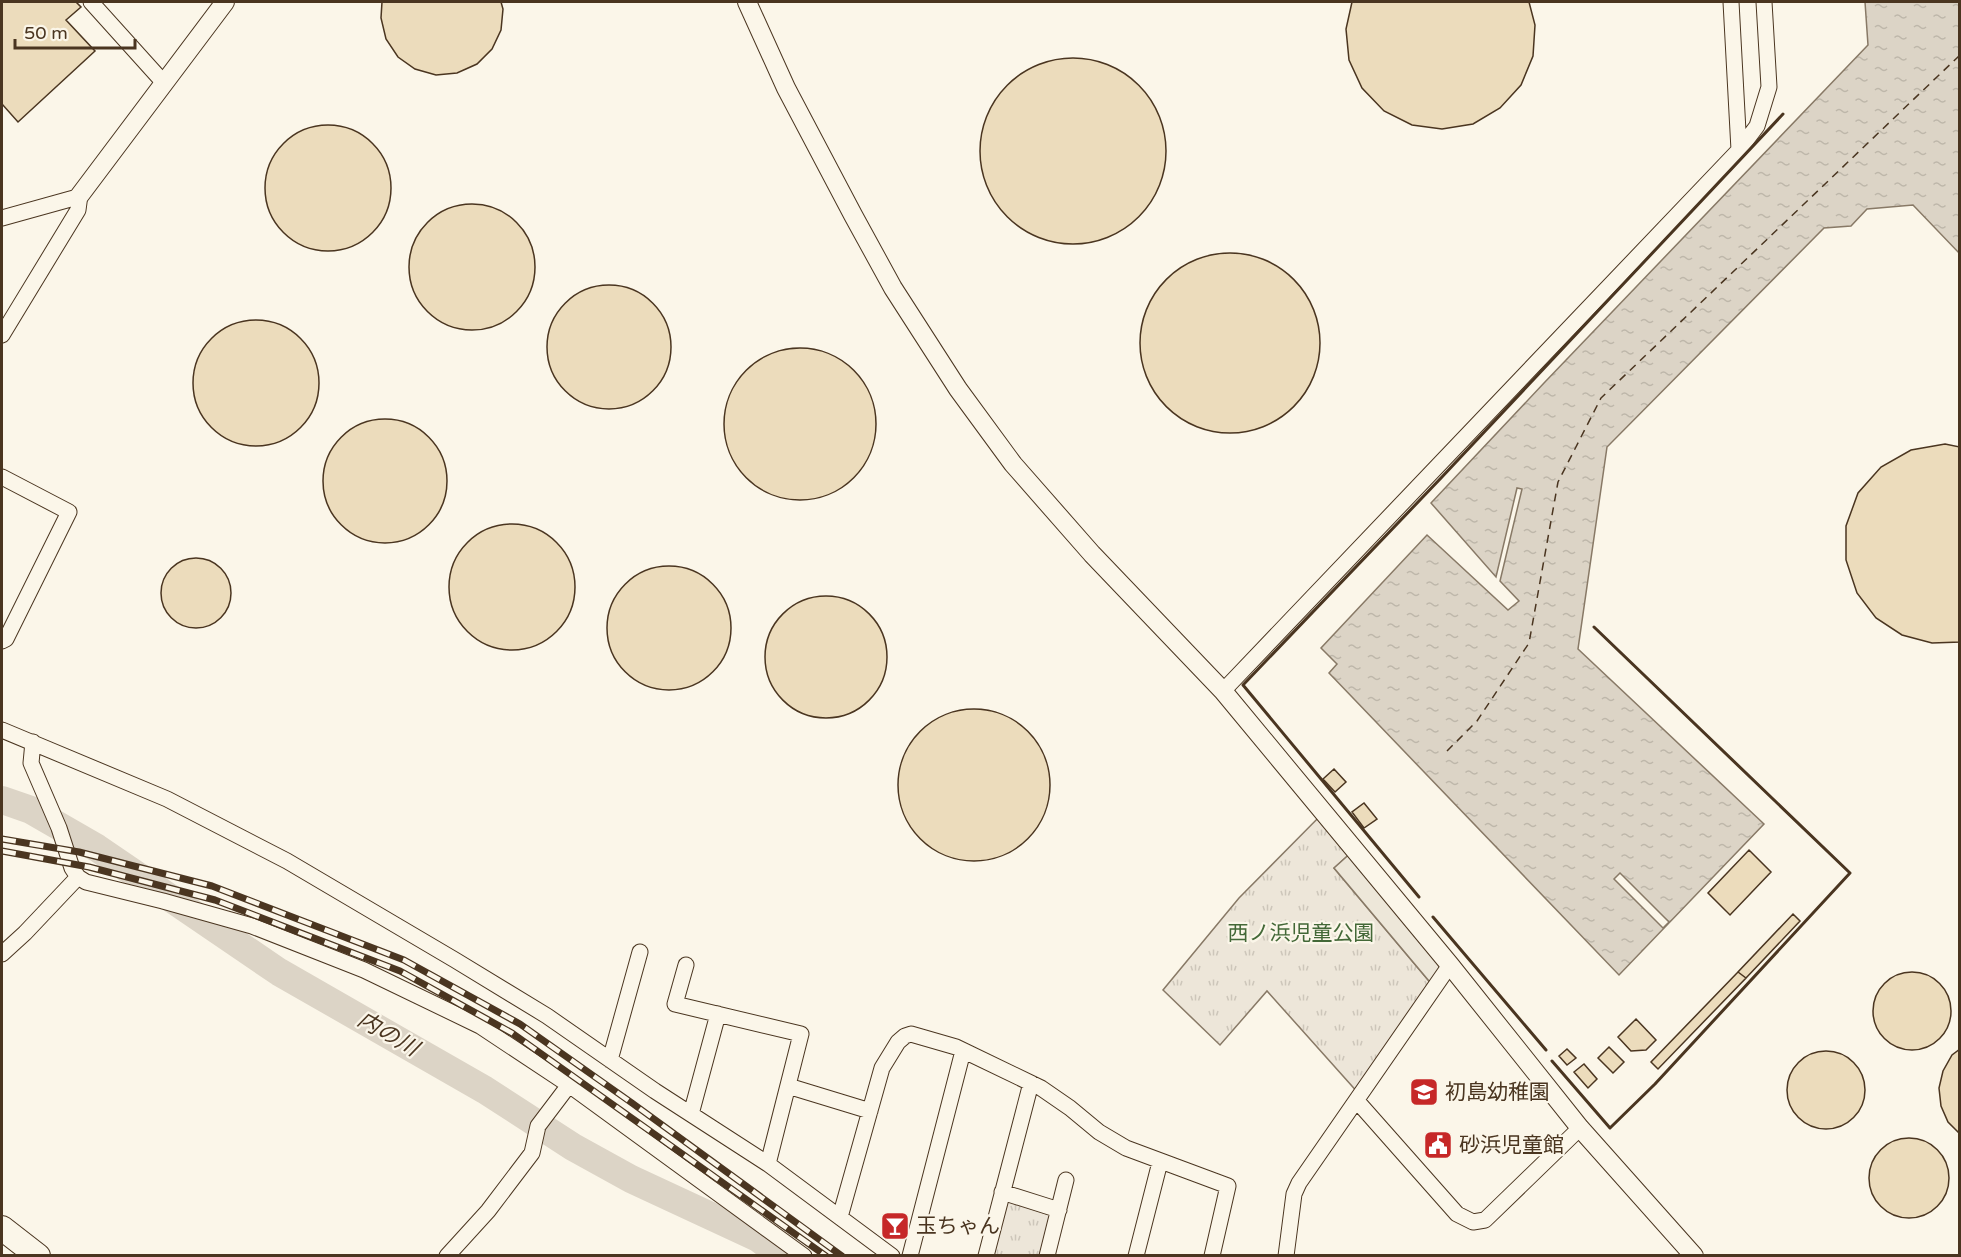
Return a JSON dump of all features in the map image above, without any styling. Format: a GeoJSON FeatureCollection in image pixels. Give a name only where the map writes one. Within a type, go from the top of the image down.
{"type":"FeatureCollection","features":[{"type":"Feature","properties":{"kind":"highway"},"geometry":{"type":"LineString","coordinates":[[2,1228],[38,1256]]}},
{"type":"Feature","properties":{"kind":"street"},"geometry":{"type":"LineString","coordinates":[[91,2],[164,83]]}},
{"type":"Feature","properties":{"kind":"street"},"geometry":{"type":"LineString","coordinates":[[2,218],[80,195],[225,2]]}},
{"type":"Feature","properties":{"kind":"street"},"geometry":{"type":"LineString","coordinates":[[747,2],[786,88],[893,288],[958,389],[1013,464],[1053,510],[1223,691],[1450,965],[1580,1128],[1694,1256]]}},
{"type":"Feature","properties":{"kind":"street"},"geometry":{"type":"LineString","coordinates":[[1731,2],[1739,150]]}},
{"type":"Feature","properties":{"kind":"street"},"geometry":{"type":"LineString","coordinates":[[1223,691],[1739,150],[1757,126],[1769,87],[1764,2]]}},
{"type":"Feature","properties":{"kind":"street"},"geometry":{"type":"LineString","coordinates":[[2,335],[78,210],[80,195]]}},
{"type":"Feature","properties":{"kind":"street"},"geometry":{"type":"LineString","coordinates":[[2,477],[69,512],[6,639],[2,641]]}},
{"type":"Feature","properties":{"kind":"street"},"geometry":{"type":"LineString","coordinates":[[2,730],[33,741],[167,799],[287,861],[474,971],[547,1016],[768,1164],[892,1256]]}},
{"type":"Feature","properties":{"kind":"street"},"geometry":{"type":"LineString","coordinates":[[33,741],[32,763],[59,828],[72,868],[78,877],[86,882],[252,926],[364,970],[480,1026],[569,1085],[804,1256]]}},
{"type":"Feature","properties":{"kind":"street"},"geometry":{"type":"LineString","coordinates":[[2,954],[26,933],[78,877]]}},
{"type":"Feature","properties":{"kind":"street"},"geometry":{"type":"LineString","coordinates":[[610,1060],[640,952]]}},
{"type":"Feature","properties":{"kind":"street"},"geometry":{"type":"LineString","coordinates":[[686,965],[675,1004],[801,1034],[768,1164]]}},
{"type":"Feature","properties":{"kind":"street"},"geometry":{"type":"LineString","coordinates":[[1286,1256],[1294,1194],[1306,1170],[1450,965]]}},
{"type":"Feature","properties":{"kind":"street"},"geometry":{"type":"LineString","coordinates":[[691,1114],[718,1014]]}},
{"type":"Feature","properties":{"kind":"street"},"geometry":{"type":"LineString","coordinates":[[840,1217],[882,1068],[891,1052],[905,1036],[911,1034],[963,1051],[1030,1083],[1052,1095],[1112,1140],[1160,1162],[1228,1186],[1212,1256]]}},
{"type":"Feature","properties":{"kind":"street"},"geometry":{"type":"LineString","coordinates":[[910,1256],[963,1051]]}},
{"type":"Feature","properties":{"kind":"street"},"geometry":{"type":"LineString","coordinates":[[986,1256],[1030,1083]]}},
{"type":"Feature","properties":{"kind":"street"},"geometry":{"type":"LineString","coordinates":[[447,1256],[488,1210],[532,1153],[538,1126],[569,1085]]}},
{"type":"Feature","properties":{"kind":"street"},"geometry":{"type":"LineString","coordinates":[[788,1086],[870,1111]]}},
{"type":"Feature","properties":{"kind":"street"},"geometry":{"type":"LineString","coordinates":[[1356,1101],[1457,1214],[1473,1222],[1485,1220],[1580,1128]]}},
{"type":"Feature","properties":{"kind":"street"},"geometry":{"type":"LineString","coordinates":[[1136,1256],[1160,1162]]}},
{"type":"Feature","properties":{"kind":"street"},"geometry":{"type":"LineString","coordinates":[[1047,1256],[1066,1180]]}},
{"type":"Feature","properties":{"kind":"street"},"geometry":{"type":"LineString","coordinates":[[1002,1192],[1059,1210]]}},
{"type":"Feature","properties":{"kind":"green space","name":"西ノ浜児童公園"},"geometry":{"type":"Polygon","coordinates":[[[1323,813],[1354,850],[1334,868],[1434,987],[1360,1095],[1267,991],[1220,1045],[1163,990],[1239,898],[1323,813]]]}},
{"type":"Feature","properties":{"kind":"green space"},"geometry":{"type":"Polygon","coordinates":[[[1007,1200],[1053,1216],[1045,1255],[992,1256],[1007,1200]]]}},
{"type":"Feature","properties":{"kind":"shaded area"},"geometry":{"type":"Polygon","coordinates":[[[1354,850],[1450,965],[1434,987],[1334,868],[1354,850]]]}},
{"type":"Feature","properties":{"kind":"water"},"geometry":{"type":"Polygon","coordinates":[[[1865,2],[1959,2],[1959,253],[1913,205],[1867,209],[1851,226],[1824,228],[1607,447],[1578,649],[1764,824],[1619,975],[1329,673],[1337,664],[1321,648],[1427,535],[1508,610],[1519,601],[1500,581],[1522,489],[1517,488],[1496,577],[1431,503],[1868,45],[1865,2]]]}},
{"type":"Feature","properties":{"kind":"pier"},"geometry":{"type":"Polygon","coordinates":[[[1620,873],[1669,922],[1663,928],[1614,879],[1620,873]]]}},
{"type":"Feature","properties":{"kind":"building"},"geometry":{"type":"Polygon","coordinates":[[[2,2],[76,2],[81,7],[66,20],[95,51],[18,122],[2,104],[2,2]]]}},
{"type":"Feature","properties":{"kind":"building"},"geometry":{"type":"Polygon","coordinates":[[[382,2],[501,2],[503,9],[501,30],[492,49],[477,64],[457,73],[436,75],[415,69],[398,57],[386,39],[381,18],[382,2]]]}},
{"type":"Feature","properties":{"kind":"building"},"geometry":{"type":"Polygon","coordinates":[[[1352,2],[1529,2],[1535,25],[1533,56],[1521,85],[1500,108],[1473,124],[1442,129],[1412,125],[1384,111],[1362,88],[1349,60],[1346,29],[1352,2]]]}},
{"type":"Feature","properties":{"kind":"building"},"geometry":{"type":"Polygon","coordinates":[[[1073,58],[1109,65],[1139,85],[1159,115],[1166,151],[1159,187],[1139,217],[1109,237],[1073,244],[1037,237],[1007,217],[987,187],[980,151],[987,115],[1007,85],[1037,65],[1073,58]]]}},
{"type":"Feature","properties":{"kind":"building"},"geometry":{"type":"Polygon","coordinates":[[[328,125],[352,130],[372,144],[386,164],[391,188],[386,212],[372,232],[352,246],[328,251],[304,246],[284,232],[270,212],[265,188],[270,164],[284,144],[304,130],[328,125]]]}},
{"type":"Feature","properties":{"kind":"building"},"geometry":{"type":"Polygon","coordinates":[[[472,204],[496,209],[517,222],[530,243],[535,267],[530,291],[517,312],[496,325],[472,330],[448,325],[427,312],[414,291],[409,267],[414,243],[427,222],[448,209],[472,204]]]}},
{"type":"Feature","properties":{"kind":"building"},"geometry":{"type":"Polygon","coordinates":[[[1230,253],[1264,260],[1280,268],[1294,279],[1305,293],[1313,309],[1320,343],[1313,377],[1305,393],[1294,407],[1280,418],[1264,426],[1230,433],[1196,426],[1180,418],[1166,407],[1155,393],[1147,377],[1140,343],[1147,309],[1155,293],[1166,279],[1180,268],[1196,260],[1230,253]]]}},
{"type":"Feature","properties":{"kind":"building"},"geometry":{"type":"Polygon","coordinates":[[[609,285],[633,290],[653,303],[666,323],[671,347],[666,371],[653,391],[633,404],[609,409],[585,404],[565,391],[552,371],[547,347],[552,323],[565,303],[585,290],[609,285]]]}},
{"type":"Feature","properties":{"kind":"building"},"geometry":{"type":"Polygon","coordinates":[[[256,320],[280,325],[300,339],[314,359],[319,383],[314,407],[300,427],[280,441],[256,446],[232,441],[212,427],[198,407],[193,383],[198,359],[212,339],[232,325],[256,320]]]}},
{"type":"Feature","properties":{"kind":"building"},"geometry":{"type":"Polygon","coordinates":[[[800,348],[829,354],[854,370],[870,395],[876,424],[870,453],[854,478],[829,494],[800,500],[771,494],[746,478],[730,453],[724,424],[730,395],[746,370],[771,354],[800,348]]]}},
{"type":"Feature","properties":{"kind":"building"},"geometry":{"type":"Polygon","coordinates":[[[385,419],[409,423],[429,437],[443,457],[447,481],[443,505],[429,525],[409,539],[385,543],[361,539],[341,525],[327,505],[323,481],[327,457],[341,437],[361,423],[385,419]]]}},
{"type":"Feature","properties":{"kind":"building"},"geometry":{"type":"Polygon","coordinates":[[[1945,444],[1960,447],[1960,642],[1932,643],[1902,635],[1876,618],[1857,593],[1846,560],[1846,526],[1858,493],[1881,467],[1911,450],[1945,444]]]}},
{"type":"Feature","properties":{"kind":"building"},"geometry":{"type":"Polygon","coordinates":[[[512,524],[536,529],[556,543],[570,563],[575,587],[570,611],[556,631],[536,645],[512,650],[488,645],[468,631],[454,611],[449,587],[454,563],[468,543],[488,529],[512,524]]]}},
{"type":"Feature","properties":{"kind":"building"},"geometry":{"type":"Polygon","coordinates":[[[196,558],[209,561],[221,568],[228,580],[231,593],[228,606],[221,618],[209,625],[196,628],[183,625],[171,618],[164,606],[161,593],[164,580],[171,568],[183,561],[196,558]]]}},
{"type":"Feature","properties":{"kind":"building"},"geometry":{"type":"Polygon","coordinates":[[[669,566],[693,570],[713,584],[727,604],[731,628],[727,652],[713,672],[693,686],[669,690],[645,686],[625,672],[611,652],[607,628],[611,604],[625,584],[645,570],[669,566]]]}},
{"type":"Feature","properties":{"kind":"building"},"geometry":{"type":"Polygon","coordinates":[[[826,596],[849,600],[869,614],[883,634],[887,657],[883,680],[869,700],[849,714],[826,718],[803,714],[783,700],[769,680],[765,657],[769,634],[783,614],[803,600],[826,596]]]}},
{"type":"Feature","properties":{"kind":"building"},"geometry":{"type":"Polygon","coordinates":[[[974,709],[1003,715],[1028,731],[1044,756],[1050,785],[1044,814],[1028,839],[1003,855],[974,861],[945,855],[920,839],[904,814],[898,785],[904,756],[920,731],[945,715],[974,709]]]}},
{"type":"Feature","properties":{"kind":"building"},"geometry":{"type":"Polygon","coordinates":[[[1334,769],[1346,782],[1335,792],[1323,779],[1334,769]]]}},
{"type":"Feature","properties":{"kind":"building"},"geometry":{"type":"Polygon","coordinates":[[[1364,803],[1377,819],[1364,828],[1352,812],[1364,803]]]}},
{"type":"Feature","properties":{"kind":"building"},"geometry":{"type":"Polygon","coordinates":[[[1749,850],[1771,872],[1730,915],[1708,893],[1749,850]]]}},
{"type":"Feature","properties":{"kind":"building"},"geometry":{"type":"Polygon","coordinates":[[[1793,914],[1800,921],[1746,978],[1738,972],[1793,914]]]}},
{"type":"Feature","properties":{"kind":"building"},"geometry":{"type":"Polygon","coordinates":[[[1738,972],[1746,978],[1658,1069],[1651,1062],[1738,972]]]}},
{"type":"Feature","properties":{"kind":"building"},"geometry":{"type":"Polygon","coordinates":[[[1904,972],[1920,972],[1934,978],[1945,989],[1951,1003],[1951,1019],[1945,1033],[1934,1044],[1920,1050],[1904,1050],[1890,1044],[1879,1033],[1873,1019],[1873,1003],[1879,989],[1890,978],[1904,972]]]}},
{"type":"Feature","properties":{"kind":"building"},"geometry":{"type":"Polygon","coordinates":[[[1636,1019],[1656,1040],[1646,1050],[1631,1051],[1618,1037],[1636,1019]]]}},
{"type":"Feature","properties":{"kind":"building"},"geometry":{"type":"Polygon","coordinates":[[[1609,1047],[1624,1062],[1613,1073],[1598,1058],[1609,1047]]]}},
{"type":"Feature","properties":{"kind":"building"},"geometry":{"type":"Polygon","coordinates":[[[1567,1049],[1576,1058],[1567,1065],[1559,1056],[1567,1049]]]}},
{"type":"Feature","properties":{"kind":"building"},"geometry":{"type":"Polygon","coordinates":[[[1960,1049],[1960,1134],[1948,1122],[1941,1106],[1939,1088],[1943,1071],[1952,1055],[1960,1049]]]}},
{"type":"Feature","properties":{"kind":"building"},"geometry":{"type":"Polygon","coordinates":[[[1826,1051],[1841,1054],[1853,1063],[1862,1075],[1865,1090],[1862,1105],[1853,1117],[1841,1126],[1826,1129],[1811,1126],[1799,1117],[1790,1105],[1787,1090],[1790,1075],[1799,1063],[1811,1054],[1826,1051]]]}},
{"type":"Feature","properties":{"kind":"building"},"geometry":{"type":"Polygon","coordinates":[[[1584,1064],[1597,1079],[1588,1088],[1574,1072],[1584,1064]]]}},
{"type":"Feature","properties":{"kind":"building"},"geometry":{"type":"Polygon","coordinates":[[[1901,1138],[1917,1138],[1938,1149],[1949,1170],[1949,1186],[1938,1207],[1917,1218],[1901,1218],[1887,1212],[1875,1200],[1869,1186],[1869,1170],[1875,1156],[1887,1144],[1901,1138]]]}},
{"type":"Feature","properties":{"kind":"waterway","name":"内の川"},"geometry":{"type":"LineString","coordinates":[[2,800],[31,810],[97,848],[279,972],[485,1090],[573,1147],[631,1179],[758,1238],[782,1256]]}},
{"type":"Feature","properties":{"kind":"ferry route"},"geometry":{"type":"LineString","coordinates":[[1447,751],[1477,721],[1529,643],[1558,482],[1601,398],[1960,55]]}},
{"type":"Feature","properties":{"kind":"railway"},"geometry":{"type":"LineString","coordinates":[[2,839],[79,852],[212,886],[404,960],[520,1024],[842,1256]]}},
{"type":"Feature","properties":{"kind":"railway"},"geometry":{"type":"LineString","coordinates":[[2,851],[89,867],[215,900],[400,971],[512,1033],[826,1256]]}},
{"type":"Feature","properties":{"kind":"wall"},"geometry":{"type":"LineString","coordinates":[[1419,897],[1243,685],[1783,114]]}},
{"type":"Feature","properties":{"kind":"wall"},"geometry":{"type":"LineString","coordinates":[[1552,1061],[1610,1128],[1655,1084],[1850,873],[1594,627]]}},
{"type":"Feature","properties":{"kind":"wall"},"geometry":{"type":"LineString","coordinates":[[1433,917],[1546,1050]]}},
{"type":"Feature","properties":{"kind":"place","name":"初島幼稚園"},"geometry":{"type":"Point","coordinates":[1424,1092]}},
{"type":"Feature","properties":{"kind":"place","name":"砂浜児童館"},"geometry":{"type":"Point","coordinates":[1438,1145]}},
{"type":"Feature","properties":{"kind":"place","name":"玉ちゃん"},"geometry":{"type":"Point","coordinates":[895,1226]}}]}
